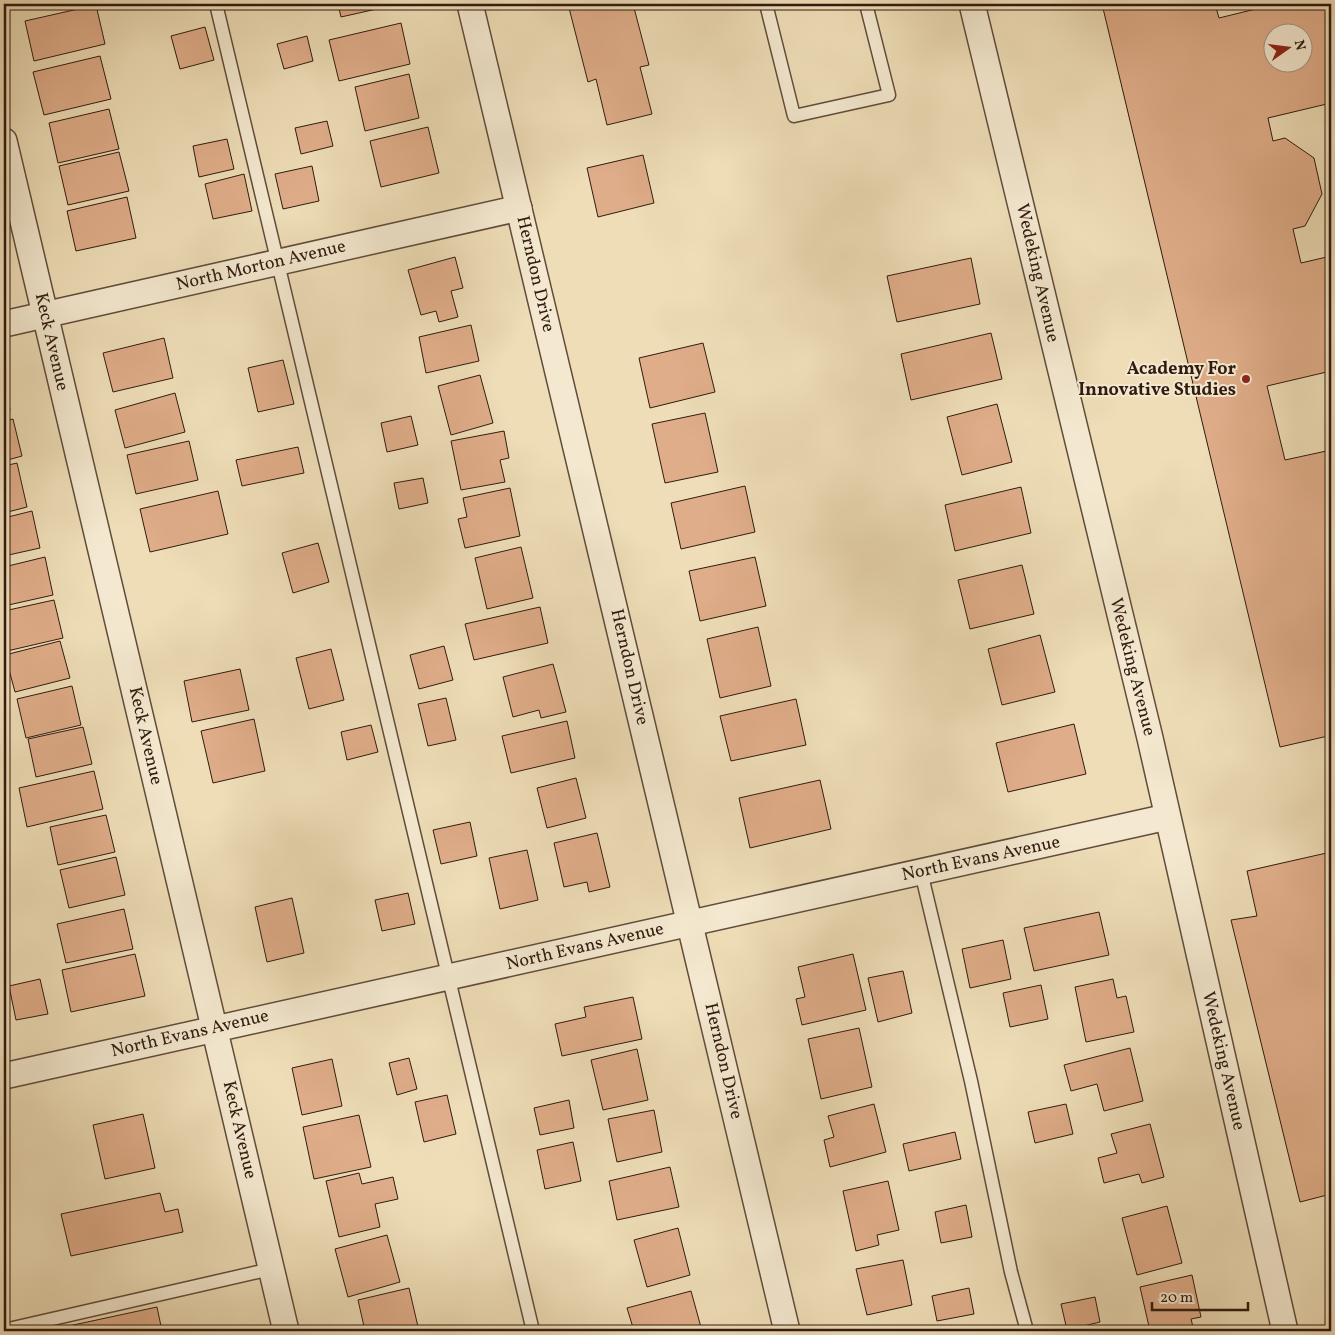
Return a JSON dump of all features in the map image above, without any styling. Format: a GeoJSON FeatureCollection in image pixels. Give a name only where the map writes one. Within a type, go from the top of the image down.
{"type":"FeatureCollection","features":[{"type":"Feature","properties":{"kind":"street","name":"Herndon Drive"},"geometry":{"type":"LineString","coordinates":[[470,4],[787,1331]]}},
{"type":"Feature","properties":{"kind":"street","name":"Wedeking Avenue"},"geometry":{"type":"LineString","coordinates":[[972,4],[1150,738],[1285,1331]]}},
{"type":"Feature","properties":{"kind":"street","name":"Keck Avenue"},"geometry":{"type":"LineString","coordinates":[[4,141],[286,1331]]}},
{"type":"Feature","properties":{"kind":"street","name":"North Morton Avenue"},"geometry":{"type":"LineString","coordinates":[[4,324],[519,208]]}},
{"type":"Feature","properties":{"kind":"street","name":"North Evans Avenue"},"geometry":{"type":"LineString","coordinates":[[4,1076],[1167,818]]}},
{"type":"Feature","properties":{"kind":"lane"},"geometry":{"type":"LineString","coordinates":[[216,4],[533,1331]]}},
{"type":"Feature","properties":{"kind":"lane"},"geometry":{"type":"LineString","coordinates":[[766,4],[794,116],[888,95],[866,4]]}},
{"type":"Feature","properties":{"kind":"lane"},"geometry":{"type":"LineString","coordinates":[[921,872],[967,1063],[1012,1272],[1027,1331]]}},
{"type":"Feature","properties":{"kind":"lane"},"geometry":{"type":"LineString","coordinates":[[4,1330],[271,1269]]}},
{"type":"Feature","properties":{"kind":"building"},"geometry":{"type":"Polygon","coordinates":[[[338,4],[399,4],[341,17],[338,4]]]}},
{"type":"Feature","properties":{"kind":"building"},"geometry":{"type":"Polygon","coordinates":[[[568,4],[633,4],[649,65],[640,67],[652,114],[607,125],[596,79],[588,82],[568,4]]]}},
{"type":"Feature","properties":{"kind":"building","name":"Academy For Innovative Studies"},"geometry":{"type":"Polygon","coordinates":[[[1102,4],[1215,4],[1219,18],[1276,4],[1331,4],[1331,103],[1268,118],[1273,141],[1285,138],[1314,158],[1322,194],[1305,226],[1293,229],[1301,263],[1331,256],[1331,371],[1267,386],[1285,460],[1331,450],[1331,750],[1328,736],[1280,747],[1102,4]]]}},
{"type":"Feature","properties":{"kind":"building"},"geometry":{"type":"Polygon","coordinates":[[[96,5],[105,44],[34,61],[25,21],[96,5]]]}},
{"type":"Feature","properties":{"kind":"building"},"geometry":{"type":"Polygon","coordinates":[[[401,23],[410,64],[339,81],[329,40],[401,23]]]}},
{"type":"Feature","properties":{"kind":"building"},"geometry":{"type":"Polygon","coordinates":[[[205,27],[214,60],[180,69],[171,36],[205,27]]]}},
{"type":"Feature","properties":{"kind":"building"},"geometry":{"type":"Polygon","coordinates":[[[307,36],[313,61],[284,69],[277,44],[307,36]]]}},
{"type":"Feature","properties":{"kind":"building"},"geometry":{"type":"Polygon","coordinates":[[[100,56],[111,99],[44,115],[33,72],[100,56]]]}},
{"type":"Feature","properties":{"kind":"building"},"geometry":{"type":"Polygon","coordinates":[[[409,74],[419,118],[365,131],[355,87],[409,74]]]}},
{"type":"Feature","properties":{"kind":"building"},"geometry":{"type":"Polygon","coordinates":[[[109,109],[119,149],[58,163],[49,123],[109,109]]]}},
{"type":"Feature","properties":{"kind":"building"},"geometry":{"type":"Polygon","coordinates":[[[327,121],[333,146],[301,154],[295,128],[327,121]]]}},
{"type":"Feature","properties":{"kind":"building"},"geometry":{"type":"Polygon","coordinates":[[[428,127],[439,173],[381,187],[370,141],[428,127]]]}},
{"type":"Feature","properties":{"kind":"building"},"geometry":{"type":"Polygon","coordinates":[[[227,139],[234,169],[199,177],[193,146],[227,139]]]}},
{"type":"Feature","properties":{"kind":"building"},"geometry":{"type":"Polygon","coordinates":[[[119,152],[129,191],[68,205],[59,166],[119,152]]]}},
{"type":"Feature","properties":{"kind":"building"},"geometry":{"type":"Polygon","coordinates":[[[643,155],[654,203],[598,217],[587,168],[643,155]]]}},
{"type":"Feature","properties":{"kind":"building"},"geometry":{"type":"Polygon","coordinates":[[[312,166],[319,201],[283,209],[275,174],[312,166]]]}},
{"type":"Feature","properties":{"kind":"building"},"geometry":{"type":"Polygon","coordinates":[[[244,174],[252,211],[213,219],[205,184],[244,174]]]}},
{"type":"Feature","properties":{"kind":"building"},"geometry":{"type":"Polygon","coordinates":[[[127,197],[136,238],[76,251],[67,211],[127,197]]]}},
{"type":"Feature","properties":{"kind":"building"},"geometry":{"type":"Polygon","coordinates":[[[455,257],[463,288],[451,291],[458,317],[439,322],[436,311],[421,315],[408,270],[455,257]]]}},
{"type":"Feature","properties":{"kind":"building"},"geometry":{"type":"Polygon","coordinates":[[[971,258],[980,304],[897,322],[887,276],[971,258]]]}},
{"type":"Feature","properties":{"kind":"building"},"geometry":{"type":"Polygon","coordinates":[[[471,325],[479,361],[426,373],[419,337],[471,325]]]}},
{"type":"Feature","properties":{"kind":"building"},"geometry":{"type":"Polygon","coordinates":[[[991,333],[1002,379],[911,400],[901,354],[991,333]]]}},
{"type":"Feature","properties":{"kind":"building"},"geometry":{"type":"Polygon","coordinates":[[[164,338],[173,378],[113,392],[103,353],[164,338]]]}},
{"type":"Feature","properties":{"kind":"building"},"geometry":{"type":"Polygon","coordinates":[[[703,343],[715,392],[650,408],[639,358],[703,343]]]}},
{"type":"Feature","properties":{"kind":"building"},"geometry":{"type":"Polygon","coordinates":[[[283,360],[294,404],[258,412],[248,368],[283,360]]]}},
{"type":"Feature","properties":{"kind":"building"},"geometry":{"type":"Polygon","coordinates":[[[480,375],[493,423],[451,435],[438,386],[480,375]]]}},
{"type":"Feature","properties":{"kind":"building"},"geometry":{"type":"Polygon","coordinates":[[[4,381],[10,410],[4,412],[4,381]]]}},
{"type":"Feature","properties":{"kind":"building"},"geometry":{"type":"Polygon","coordinates":[[[175,393],[185,432],[125,448],[115,410],[175,393]]]}},
{"type":"Feature","properties":{"kind":"building"},"geometry":{"type":"Polygon","coordinates":[[[997,404],[1012,462],[962,475],[947,417],[997,404]]]}},
{"type":"Feature","properties":{"kind":"building"},"geometry":{"type":"Polygon","coordinates":[[[705,413],[718,472],[665,483],[652,424],[705,413]]]}},
{"type":"Feature","properties":{"kind":"building"},"geometry":{"type":"Polygon","coordinates":[[[411,416],[418,445],[387,452],[381,423],[411,416]]]}},
{"type":"Feature","properties":{"kind":"building"},"geometry":{"type":"Polygon","coordinates":[[[13,419],[22,456],[4,461],[4,421],[13,419]]]}},
{"type":"Feature","properties":{"kind":"building"},"geometry":{"type":"Polygon","coordinates":[[[504,431],[509,458],[500,460],[505,482],[461,490],[451,441],[504,431]]]}},
{"type":"Feature","properties":{"kind":"building"},"geometry":{"type":"Polygon","coordinates":[[[189,441],[198,480],[136,494],[127,455],[189,441]]]}},
{"type":"Feature","properties":{"kind":"building"},"geometry":{"type":"Polygon","coordinates":[[[298,447],[304,473],[242,486],[236,460],[298,447]]]}},
{"type":"Feature","properties":{"kind":"building"},"geometry":{"type":"Polygon","coordinates":[[[17,463],[27,507],[4,513],[4,466],[17,463]]]}},
{"type":"Feature","properties":{"kind":"building"},"geometry":{"type":"Polygon","coordinates":[[[423,478],[428,503],[399,509],[394,483],[423,478]]]}},
{"type":"Feature","properties":{"kind":"building"},"geometry":{"type":"Polygon","coordinates":[[[745,486],[755,532],[681,549],[671,503],[745,486]]]}},
{"type":"Feature","properties":{"kind":"building"},"geometry":{"type":"Polygon","coordinates":[[[1021,487],[1031,533],[955,551],[945,505],[1021,487]]]}},
{"type":"Feature","properties":{"kind":"building"},"geometry":{"type":"Polygon","coordinates":[[[510,488],[520,536],[465,548],[458,519],[467,517],[463,498],[510,488]]]}},
{"type":"Feature","properties":{"kind":"building"},"geometry":{"type":"Polygon","coordinates":[[[218,491],[228,534],[150,552],[140,509],[218,491]]]}},
{"type":"Feature","properties":{"kind":"building"},"geometry":{"type":"Polygon","coordinates":[[[32,511],[40,548],[4,556],[4,518],[32,511]]]}},
{"type":"Feature","properties":{"kind":"building"},"geometry":{"type":"Polygon","coordinates":[[[318,543],[329,582],[293,593],[282,553],[318,543]]]}},
{"type":"Feature","properties":{"kind":"building"},"geometry":{"type":"Polygon","coordinates":[[[521,547],[533,598],[487,609],[475,558],[521,547]]]}},
{"type":"Feature","properties":{"kind":"building"},"geometry":{"type":"Polygon","coordinates":[[[45,557],[53,595],[4,606],[4,567],[45,557]]]}},
{"type":"Feature","properties":{"kind":"building"},"geometry":{"type":"Polygon","coordinates":[[[755,557],[766,606],[700,621],[689,571],[755,557]]]}},
{"type":"Feature","properties":{"kind":"building"},"geometry":{"type":"Polygon","coordinates":[[[1022,565],[1034,614],[970,629],[958,580],[1022,565]]]}},
{"type":"Feature","properties":{"kind":"building"},"geometry":{"type":"Polygon","coordinates":[[[54,600],[63,638],[7,651],[4,637],[4,611],[54,600]]]}},
{"type":"Feature","properties":{"kind":"building"},"geometry":{"type":"Polygon","coordinates":[[[540,607],[548,643],[474,660],[465,624],[540,607]]]}},
{"type":"Feature","properties":{"kind":"building"},"geometry":{"type":"Polygon","coordinates":[[[758,627],[771,686],[720,698],[707,639],[758,627]]]}},
{"type":"Feature","properties":{"kind":"building"},"geometry":{"type":"Polygon","coordinates":[[[1040,635],[1055,692],[1002,705],[988,649],[1040,635]]]}},
{"type":"Feature","properties":{"kind":"building"},"geometry":{"type":"Polygon","coordinates":[[[60,641],[70,678],[15,692],[5,655],[60,641]]]}},
{"type":"Feature","properties":{"kind":"building"},"geometry":{"type":"Polygon","coordinates":[[[444,646],[453,680],[419,689],[410,655],[444,646]]]}},
{"type":"Feature","properties":{"kind":"building"},"geometry":{"type":"Polygon","coordinates":[[[331,649],[344,700],[309,709],[296,658],[331,649]]]}},
{"type":"Feature","properties":{"kind":"building"},"geometry":{"type":"Polygon","coordinates":[[[553,664],[566,712],[541,718],[539,710],[513,717],[503,677],[553,664]]]}},
{"type":"Feature","properties":{"kind":"building"},"geometry":{"type":"Polygon","coordinates":[[[240,669],[249,710],[192,722],[184,681],[240,669]]]}},
{"type":"Feature","properties":{"kind":"building"},"geometry":{"type":"Polygon","coordinates":[[[72,686],[81,725],[26,738],[17,699],[72,686]]]}},
{"type":"Feature","properties":{"kind":"building"},"geometry":{"type":"Polygon","coordinates":[[[446,698],[456,740],[428,746],[418,704],[446,698]]]}},
{"type":"Feature","properties":{"kind":"building"},"geometry":{"type":"Polygon","coordinates":[[[796,699],[806,745],[731,761],[720,716],[796,699]]]}},
{"type":"Feature","properties":{"kind":"building"},"geometry":{"type":"Polygon","coordinates":[[[254,719],[265,771],[213,783],[201,731],[254,719]]]}},
{"type":"Feature","properties":{"kind":"building"},"geometry":{"type":"Polygon","coordinates":[[[567,721],[575,758],[511,773],[502,736],[567,721]]]}},
{"type":"Feature","properties":{"kind":"building"},"geometry":{"type":"Polygon","coordinates":[[[1074,724],[1086,774],[1008,792],[996,743],[1074,724]]]}},
{"type":"Feature","properties":{"kind":"building"},"geometry":{"type":"Polygon","coordinates":[[[371,725],[378,752],[347,760],[341,732],[371,725]]]}},
{"type":"Feature","properties":{"kind":"building"},"geometry":{"type":"Polygon","coordinates":[[[83,727],[92,764],[36,777],[28,739],[83,727]]]}},
{"type":"Feature","properties":{"kind":"building"},"geometry":{"type":"Polygon","coordinates":[[[94,771],[103,809],[27,827],[19,788],[94,771]]]}},
{"type":"Feature","properties":{"kind":"building"},"geometry":{"type":"Polygon","coordinates":[[[576,778],[586,818],[547,828],[537,788],[576,778]]]}},
{"type":"Feature","properties":{"kind":"building"},"geometry":{"type":"Polygon","coordinates":[[[820,780],[831,829],[750,848],[739,798],[820,780]]]}},
{"type":"Feature","properties":{"kind":"building"},"geometry":{"type":"Polygon","coordinates":[[[106,815],[115,852],[58,865],[50,827],[106,815]]]}},
{"type":"Feature","properties":{"kind":"building"},"geometry":{"type":"Polygon","coordinates":[[[470,822],[477,856],[441,864],[433,830],[470,822]]]}},
{"type":"Feature","properties":{"kind":"building"},"geometry":{"type":"Polygon","coordinates":[[[597,833],[610,887],[589,892],[587,882],[564,887],[554,843],[597,833]]]}},
{"type":"Feature","properties":{"kind":"building"},"geometry":{"type":"Polygon","coordinates":[[[527,850],[538,900],[500,909],[489,858],[527,850]]]}},
{"type":"Feature","properties":{"kind":"building"},"geometry":{"type":"Polygon","coordinates":[[[1331,852],[1331,1194],[1300,1202],[1231,920],[1257,916],[1247,871],[1331,852]]]}},
{"type":"Feature","properties":{"kind":"building"},"geometry":{"type":"Polygon","coordinates":[[[116,857],[125,895],[69,908],[60,870],[116,857]]]}},
{"type":"Feature","properties":{"kind":"building"},"geometry":{"type":"Polygon","coordinates":[[[408,893],[415,924],[382,931],[375,900],[408,893]]]}},
{"type":"Feature","properties":{"kind":"building"},"geometry":{"type":"Polygon","coordinates":[[[292,898],[304,953],[267,962],[255,907],[292,898]]]}},
{"type":"Feature","properties":{"kind":"building"},"geometry":{"type":"Polygon","coordinates":[[[124,909],[133,949],[66,963],[57,924],[124,909]]]}},
{"type":"Feature","properties":{"kind":"building"},"geometry":{"type":"Polygon","coordinates":[[[1099,912],[1109,955],[1034,971],[1024,928],[1099,912]]]}},
{"type":"Feature","properties":{"kind":"building"},"geometry":{"type":"Polygon","coordinates":[[[1003,940],[1011,979],[970,988],[962,949],[1003,940]]]}},
{"type":"Feature","properties":{"kind":"building"},"geometry":{"type":"Polygon","coordinates":[[[135,954],[145,996],[71,1012],[62,970],[135,954]]]}},
{"type":"Feature","properties":{"kind":"building"},"geometry":{"type":"Polygon","coordinates":[[[853,954],[866,1010],[802,1025],[796,999],[805,997],[798,967],[853,954]]]}},
{"type":"Feature","properties":{"kind":"building"},"geometry":{"type":"Polygon","coordinates":[[[903,971],[912,1013],[878,1022],[868,978],[903,971]]]}},
{"type":"Feature","properties":{"kind":"building"},"geometry":{"type":"Polygon","coordinates":[[[40,979],[48,1014],[16,1020],[9,986],[40,979]]]}},
{"type":"Feature","properties":{"kind":"building"},"geometry":{"type":"Polygon","coordinates":[[[1113,979],[1117,998],[1126,996],[1134,1032],[1086,1042],[1075,987],[1113,979]]]}},
{"type":"Feature","properties":{"kind":"building"},"geometry":{"type":"Polygon","coordinates":[[[1041,985],[1048,1019],[1010,1027],[1003,993],[1041,985]]]}},
{"type":"Feature","properties":{"kind":"building"},"geometry":{"type":"Polygon","coordinates":[[[633,997],[642,1039],[562,1056],[555,1024],[586,1017],[584,1007],[633,997]]]}},
{"type":"Feature","properties":{"kind":"building"},"geometry":{"type":"Polygon","coordinates":[[[859,1028],[872,1087],[821,1099],[808,1039],[859,1028]]]}},
{"type":"Feature","properties":{"kind":"building"},"geometry":{"type":"Polygon","coordinates":[[[1130,1048],[1143,1101],[1104,1111],[1097,1084],[1071,1091],[1064,1065],[1130,1048]]]}},
{"type":"Feature","properties":{"kind":"building"},"geometry":{"type":"Polygon","coordinates":[[[637,1049],[648,1100],[603,1110],[591,1060],[637,1049]]]}},
{"type":"Feature","properties":{"kind":"building"},"geometry":{"type":"Polygon","coordinates":[[[409,1058],[417,1089],[397,1095],[389,1063],[409,1058]]]}},
{"type":"Feature","properties":{"kind":"building"},"geometry":{"type":"Polygon","coordinates":[[[332,1059],[342,1106],[302,1115],[292,1068],[332,1059]]]}},
{"type":"Feature","properties":{"kind":"building"},"geometry":{"type":"Polygon","coordinates":[[[447,1095],[456,1134],[424,1142],[415,1102],[447,1095]]]}},
{"type":"Feature","properties":{"kind":"building"},"geometry":{"type":"Polygon","coordinates":[[[569,1100],[574,1128],[540,1135],[534,1108],[569,1100]]]}},
{"type":"Feature","properties":{"kind":"building"},"geometry":{"type":"Polygon","coordinates":[[[874,1104],[886,1152],[830,1167],[824,1140],[834,1137],[828,1116],[874,1104]]]}},
{"type":"Feature","properties":{"kind":"building"},"geometry":{"type":"Polygon","coordinates":[[[1066,1104],[1073,1134],[1035,1143],[1028,1112],[1066,1104]]]}},
{"type":"Feature","properties":{"kind":"building"},"geometry":{"type":"Polygon","coordinates":[[[654,1110],[662,1152],[617,1162],[608,1119],[654,1110]]]}},
{"type":"Feature","properties":{"kind":"building"},"geometry":{"type":"Polygon","coordinates":[[[143,1114],[155,1168],[105,1179],[93,1125],[143,1114]]]}},
{"type":"Feature","properties":{"kind":"building"},"geometry":{"type":"Polygon","coordinates":[[[359,1115],[371,1167],[314,1179],[303,1127],[359,1115]]]}},
{"type":"Feature","properties":{"kind":"building"},"geometry":{"type":"Polygon","coordinates":[[[1150,1124],[1164,1177],[1142,1183],[1139,1174],[1104,1183],[1098,1158],[1117,1153],[1111,1134],[1150,1124]]]}},
{"type":"Feature","properties":{"kind":"building"},"geometry":{"type":"Polygon","coordinates":[[[955,1132],[961,1159],[909,1171],[903,1144],[955,1132]]]}},
{"type":"Feature","properties":{"kind":"building"},"geometry":{"type":"Polygon","coordinates":[[[573,1142],[581,1181],[545,1189],[537,1150],[573,1142]]]}},
{"type":"Feature","properties":{"kind":"building"},"geometry":{"type":"Polygon","coordinates":[[[670,1167],[679,1207],[617,1220],[609,1181],[670,1167]]]}},
{"type":"Feature","properties":{"kind":"building"},"geometry":{"type":"Polygon","coordinates":[[[359,1173],[362,1184],[393,1177],[398,1199],[375,1204],[380,1227],[339,1237],[326,1181],[359,1173]]]}},
{"type":"Feature","properties":{"kind":"building"},"geometry":{"type":"Polygon","coordinates":[[[888,1181],[899,1230],[877,1235],[879,1245],[856,1251],[843,1191],[888,1181]]]}},
{"type":"Feature","properties":{"kind":"building"},"geometry":{"type":"Polygon","coordinates":[[[160,1193],[165,1212],[178,1209],[183,1232],[71,1256],[61,1214],[160,1193]]]}},
{"type":"Feature","properties":{"kind":"building"},"geometry":{"type":"Polygon","coordinates":[[[966,1205],[972,1237],[941,1243],[935,1212],[966,1205]]]}},
{"type":"Feature","properties":{"kind":"building"},"geometry":{"type":"Polygon","coordinates":[[[1167,1206],[1182,1263],[1137,1275],[1122,1218],[1167,1206]]]}},
{"type":"Feature","properties":{"kind":"building"},"geometry":{"type":"Polygon","coordinates":[[[678,1228],[690,1275],[647,1287],[634,1240],[678,1228]]]}},
{"type":"Feature","properties":{"kind":"building"},"geometry":{"type":"Polygon","coordinates":[[[387,1235],[400,1282],[348,1297],[335,1249],[387,1235]]]}},
{"type":"Feature","properties":{"kind":"building"},"geometry":{"type":"Polygon","coordinates":[[[903,1260],[912,1305],[867,1315],[856,1269],[903,1260]]]}},
{"type":"Feature","properties":{"kind":"building"},"geometry":{"type":"Polygon","coordinates":[[[1192,1275],[1201,1317],[1191,1319],[1194,1331],[1150,1331],[1140,1287],[1192,1275]]]}},
{"type":"Feature","properties":{"kind":"building"},"geometry":{"type":"Polygon","coordinates":[[[409,1288],[419,1331],[365,1331],[358,1300],[409,1288]]]}},
{"type":"Feature","properties":{"kind":"building"},"geometry":{"type":"Polygon","coordinates":[[[969,1288],[974,1314],[937,1321],[932,1296],[969,1288]]]}},
{"type":"Feature","properties":{"kind":"building"},"geometry":{"type":"Polygon","coordinates":[[[691,1291],[702,1331],[634,1331],[627,1308],[691,1291]]]}},
{"type":"Feature","properties":{"kind":"building"},"geometry":{"type":"Polygon","coordinates":[[[1095,1297],[1100,1322],[1067,1330],[1061,1304],[1095,1297]]]}},
{"type":"Feature","properties":{"kind":"building"},"geometry":{"type":"Polygon","coordinates":[[[157,1307],[162,1331],[50,1331],[50,1330],[157,1307]]]}},
{"type":"Feature","properties":{"kind":"place","name":"Academy For Innovative Studies"},"geometry":{"type":"Point","coordinates":[1246,379]}}]}
